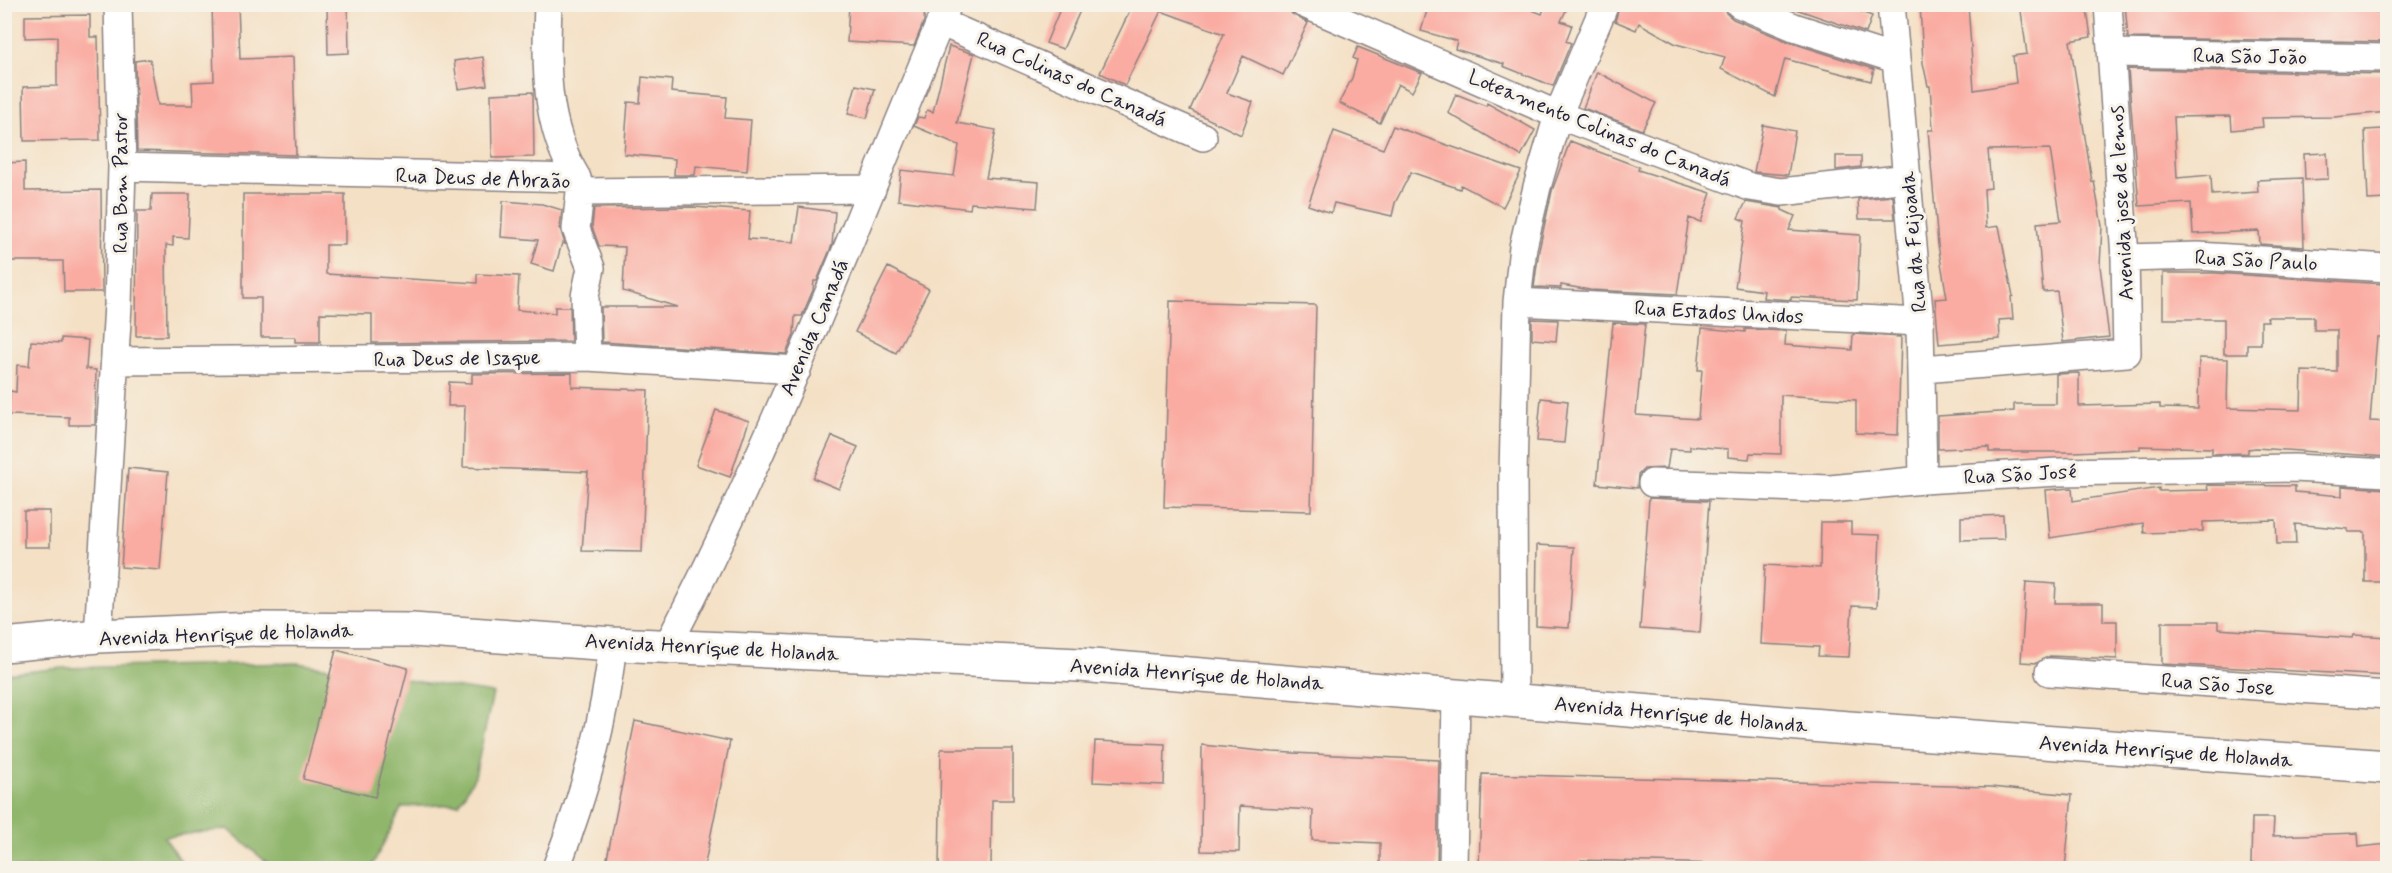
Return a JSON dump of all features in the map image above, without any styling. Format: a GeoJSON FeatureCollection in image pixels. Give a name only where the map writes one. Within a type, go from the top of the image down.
{"type":"FeatureCollection","features":[{"type":"Feature","properties":{"kind":"main road","name":"Avenida Henrique de Holanda"},"geometry":{"type":"LineString","coordinates":[[4,645],[98,636],[254,629],[412,630],[613,644],[1080,664],[1823,726],[2388,767]]}},
{"type":"Feature","properties":{"kind":"street","name":"Rua Bom Pastor"},"geometry":{"type":"LineString","coordinates":[[98,636],[116,361],[122,167],[118,4]]}},
{"type":"Feature","properties":{"kind":"street"},"geometry":{"type":"LineString","coordinates":[[548,4],[546,79],[560,147],[579,185],[576,229],[591,268],[585,296],[587,357]]}},
{"type":"Feature","properties":{"kind":"street","name":"Loteamento Colinas do Canadá"},"geometry":{"type":"LineString","coordinates":[[1304,4],[1558,115],[1750,187],[1781,192],[1908,178]]}},
{"type":"Feature","properties":{"kind":"street"},"geometry":{"type":"LineString","coordinates":[[1514,700],[1513,476],[1517,302],[1523,247],[1558,115],[1605,4]]}},
{"type":"Feature","properties":{"kind":"street"},"geometry":{"type":"LineString","coordinates":[[1739,4],[1794,27],[1895,58]]}},
{"type":"Feature","properties":{"kind":"street","name":"Rua da Feijoada"},"geometry":{"type":"LineString","coordinates":[[1891,4],[1920,322],[1923,480]]}},
{"type":"Feature","properties":{"kind":"street"},"geometry":{"type":"LineString","coordinates":[[2108,4],[2112,53]]}},
{"type":"Feature","properties":{"kind":"street","name":"Rua Colinas do Canadá"},"geometry":{"type":"LineString","coordinates":[[944,13],[1203,137]]}},
{"type":"Feature","properties":{"kind":"street","name":"Avenida Canadá"},"geometry":{"type":"LineString","coordinates":[[668,645],[707,569],[797,370],[944,13]]}},
{"type":"Feature","properties":{"kind":"street","name":"Rua São João"},"geometry":{"type":"LineString","coordinates":[[2112,53],[2388,58]]}},
{"type":"Feature","properties":{"kind":"street","name":"Avenida jose de lemos"},"geometry":{"type":"LineString","coordinates":[[1922,369],[2127,353],[2125,258],[2112,53]]}},
{"type":"Feature","properties":{"kind":"street","name":"Rua Deus de Abraão"},"geometry":{"type":"LineString","coordinates":[[122,167],[579,185],[872,189]]}},
{"type":"Feature","properties":{"kind":"street","name":"Rua São Paulo"},"geometry":{"type":"LineString","coordinates":[[2125,258],[2198,256],[2388,268]]}},
{"type":"Feature","properties":{"kind":"street","name":"Rua Estados Unidos"},"geometry":{"type":"LineString","coordinates":[[1517,302],[1920,322]]}},
{"type":"Feature","properties":{"kind":"street","name":"Rua Deus de Isaque"},"geometry":{"type":"LineString","coordinates":[[116,361],[587,357],[797,370]]}},
{"type":"Feature","properties":{"kind":"street","name":"Rua São José"},"geometry":{"type":"LineString","coordinates":[[1652,483],[1830,489],[2059,471],[2294,468],[2388,473]]}},
{"type":"Feature","properties":{"kind":"street"},"geometry":{"type":"LineString","coordinates":[[556,868],[579,809],[591,764],[606,704],[613,644]]}},
{"type":"Feature","properties":{"kind":"street","name":"Rua São Jose"},"geometry":{"type":"LineString","coordinates":[[2049,672],[2388,695]]}},
{"type":"Feature","properties":{"kind":"street"},"geometry":{"type":"LineString","coordinates":[[1453,868],[1456,695]]}},
{"type":"Feature","properties":{"kind":"green space"},"geometry":{"type":"Polygon","coordinates":[[[297,663],[493,693],[475,776],[459,804],[402,807],[371,868],[273,868],[228,829],[164,837],[186,868],[5,868],[5,674],[62,668],[297,663]]]}},
{"type":"Feature","properties":{"kind":"building"},"geometry":{"type":"Polygon","coordinates":[[[212,4],[238,4],[240,59],[293,57],[296,155],[137,151],[135,61],[150,59],[158,105],[193,105],[192,82],[214,81],[212,4]]]}},
{"type":"Feature","properties":{"kind":"building"},"geometry":{"type":"Polygon","coordinates":[[[327,4],[348,4],[349,53],[328,54],[327,4]]]}},
{"type":"Feature","properties":{"kind":"building"},"geometry":{"type":"Polygon","coordinates":[[[849,4],[925,4],[924,21],[914,46],[847,42],[849,4]]]}},
{"type":"Feature","properties":{"kind":"building"},"geometry":{"type":"Polygon","coordinates":[[[1062,4],[1083,4],[1063,49],[1046,43],[1062,4]]]}},
{"type":"Feature","properties":{"kind":"building"},"geometry":{"type":"Polygon","coordinates":[[[1133,4],[1285,4],[1292,14],[1308,23],[1283,75],[1243,56],[1227,93],[1253,102],[1241,135],[1190,110],[1224,34],[1161,11],[1125,85],[1100,73],[1133,4]]]}},
{"type":"Feature","properties":{"kind":"building"},"geometry":{"type":"Polygon","coordinates":[[[1429,4],[1517,4],[1542,14],[1546,4],[1569,4],[1561,21],[1572,25],[1566,41],[1571,43],[1553,86],[1503,66],[1504,64],[1455,49],[1457,41],[1421,31],[1429,4]]]}},
{"type":"Feature","properties":{"kind":"building"},"geometry":{"type":"Polygon","coordinates":[[[1620,4],[1724,4],[1726,13],[1733,19],[1789,42],[1874,69],[1871,81],[1785,59],[1775,97],[1721,69],[1725,57],[1676,44],[1639,23],[1636,30],[1615,21],[1620,4]]]}},
{"type":"Feature","properties":{"kind":"building"},"geometry":{"type":"Polygon","coordinates":[[[1781,4],[1839,4],[1872,16],[1866,33],[1781,4]]]}},
{"type":"Feature","properties":{"kind":"building"},"geometry":{"type":"Polygon","coordinates":[[[1920,4],[1968,4],[1974,90],[2016,83],[2013,56],[2027,54],[2020,4],[2086,4],[2091,37],[2070,41],[2092,182],[2094,181],[2102,226],[2100,266],[2109,337],[2063,342],[2057,291],[2043,292],[2037,223],[2061,221],[2050,149],[1988,150],[1991,188],[1984,189],[1986,228],[1999,226],[2013,296],[2011,297],[2013,319],[1999,320],[2000,339],[1939,344],[1935,299],[1947,298],[1938,245],[1928,130],[1933,130],[1930,86],[1928,86],[1923,63],[1920,4]]]}},
{"type":"Feature","properties":{"kind":"building"},"geometry":{"type":"Polygon","coordinates":[[[2125,4],[2263,7],[2263,4],[2346,4],[2346,7],[2388,14],[2388,42],[2128,38],[2125,4]]]}},
{"type":"Feature","properties":{"kind":"building"},"geometry":{"type":"Polygon","coordinates":[[[90,15],[90,37],[98,37],[100,140],[24,141],[23,87],[57,86],[57,37],[25,38],[25,16],[90,15]]]}},
{"type":"Feature","properties":{"kind":"building"},"geometry":{"type":"Polygon","coordinates":[[[949,46],[974,54],[957,123],[996,130],[986,178],[1039,182],[1037,208],[971,203],[970,209],[898,200],[901,170],[954,176],[959,145],[914,126],[918,117],[924,118],[927,110],[933,112],[949,46]]]}},
{"type":"Feature","properties":{"kind":"building"},"geometry":{"type":"Polygon","coordinates":[[[1358,47],[1422,73],[1412,92],[1398,84],[1380,123],[1339,103],[1352,78],[1357,60],[1353,58],[1358,47]]]}},
{"type":"Feature","properties":{"kind":"building"},"geometry":{"type":"Polygon","coordinates":[[[483,57],[487,85],[458,89],[454,61],[483,57]]]}},
{"type":"Feature","properties":{"kind":"building"},"geometry":{"type":"Polygon","coordinates":[[[2128,69],[2388,74],[2388,112],[2334,117],[2262,118],[2263,127],[2232,130],[2231,116],[2174,117],[2177,178],[2211,175],[2212,195],[2258,192],[2257,180],[2302,178],[2304,247],[2260,244],[2259,231],[2193,234],[2191,203],[2139,206],[2128,69]]]}},
{"type":"Feature","properties":{"kind":"building"},"geometry":{"type":"Polygon","coordinates":[[[1597,72],[1656,103],[1642,130],[1583,108],[1597,72]]]}},
{"type":"Feature","properties":{"kind":"building"},"geometry":{"type":"Polygon","coordinates":[[[642,77],[672,80],[671,92],[727,97],[725,118],[751,120],[747,171],[696,166],[695,175],[674,175],[675,159],[624,154],[628,102],[640,103],[642,77]]]}},
{"type":"Feature","properties":{"kind":"building"},"geometry":{"type":"Polygon","coordinates":[[[856,85],[875,89],[867,118],[848,114],[856,85]]]}},
{"type":"Feature","properties":{"kind":"building"},"geometry":{"type":"Polygon","coordinates":[[[533,92],[534,157],[492,158],[491,94],[533,92]]]}},
{"type":"Feature","properties":{"kind":"building"},"geometry":{"type":"Polygon","coordinates":[[[1456,94],[1486,106],[1487,103],[1535,130],[1521,156],[1448,113],[1456,94]]]}},
{"type":"Feature","properties":{"kind":"building"},"geometry":{"type":"Polygon","coordinates":[[[1763,125],[1795,131],[1788,175],[1754,172],[1763,125]]]}},
{"type":"Feature","properties":{"kind":"building"},"geometry":{"type":"Polygon","coordinates":[[[1393,126],[1521,171],[1503,207],[1461,185],[1460,189],[1411,172],[1395,203],[1392,216],[1334,203],[1331,213],[1308,205],[1334,131],[1383,149],[1393,126]]]}},
{"type":"Feature","properties":{"kind":"building"},"geometry":{"type":"Polygon","coordinates":[[[2383,129],[2387,199],[2368,200],[2365,130],[2383,129]]]}},
{"type":"Feature","properties":{"kind":"building"},"geometry":{"type":"Polygon","coordinates":[[[1570,141],[1639,167],[1638,170],[1711,193],[1701,222],[1689,218],[1677,294],[1590,290],[1561,285],[1561,288],[1534,287],[1539,250],[1552,191],[1570,141]]]}},
{"type":"Feature","properties":{"kind":"building"},"geometry":{"type":"Polygon","coordinates":[[[2327,153],[2328,179],[2305,180],[2304,154],[2327,153]]]}},
{"type":"Feature","properties":{"kind":"building"},"geometry":{"type":"Polygon","coordinates":[[[1836,156],[1861,156],[1861,167],[1836,170],[1836,156]]]}},
{"type":"Feature","properties":{"kind":"building"},"geometry":{"type":"Polygon","coordinates":[[[25,162],[25,191],[101,190],[102,292],[64,292],[63,261],[4,261],[4,163],[25,162]]]}},
{"type":"Feature","properties":{"kind":"building"},"geometry":{"type":"Polygon","coordinates":[[[152,194],[190,194],[188,238],[173,237],[173,246],[166,245],[167,336],[136,336],[137,211],[151,211],[152,194]]]}},
{"type":"Feature","properties":{"kind":"building"},"geometry":{"type":"Polygon","coordinates":[[[243,194],[345,194],[345,245],[326,245],[326,274],[477,283],[477,274],[519,276],[517,310],[555,313],[555,307],[570,307],[571,341],[372,343],[372,314],[320,313],[320,342],[295,342],[295,337],[261,337],[261,298],[243,298],[243,194]]]}},
{"type":"Feature","properties":{"kind":"building"},"geometry":{"type":"Polygon","coordinates":[[[1893,196],[1895,219],[1859,219],[1858,199],[1893,196]]]}},
{"type":"Feature","properties":{"kind":"building"},"geometry":{"type":"Polygon","coordinates":[[[503,201],[542,204],[562,210],[560,228],[565,244],[562,243],[554,271],[531,264],[538,240],[501,237],[503,201]]]}},
{"type":"Feature","properties":{"kind":"building"},"geometry":{"type":"Polygon","coordinates":[[[1746,202],[1782,208],[1795,216],[1789,230],[1860,235],[1857,300],[1763,298],[1764,291],[1735,287],[1745,221],[1738,218],[1746,202]]]}},
{"type":"Feature","properties":{"kind":"building"},"geometry":{"type":"Polygon","coordinates":[[[693,207],[750,211],[748,239],[794,242],[799,207],[835,212],[832,245],[817,281],[814,281],[813,290],[802,316],[795,316],[794,335],[786,354],[602,342],[601,307],[678,307],[623,291],[625,247],[599,246],[592,227],[594,208],[693,207]]]}},
{"type":"Feature","properties":{"kind":"building"},"geometry":{"type":"Polygon","coordinates":[[[888,267],[929,289],[896,353],[855,332],[888,267]]]}},
{"type":"Feature","properties":{"kind":"building"},"geometry":{"type":"Polygon","coordinates":[[[2163,273],[2215,273],[2384,284],[2382,337],[2377,337],[2370,421],[2388,422],[2388,457],[2256,448],[2248,449],[2248,453],[2212,454],[2212,448],[2140,446],[2140,449],[2074,452],[1989,452],[1989,447],[1938,449],[1938,416],[2014,411],[2014,404],[2056,404],[2056,374],[2079,373],[2079,406],[2160,404],[2160,408],[2198,409],[2199,358],[2228,359],[2227,408],[2301,410],[2302,371],[2337,372],[2337,330],[2314,330],[2314,317],[2267,317],[2268,321],[2261,321],[2261,344],[2247,344],[2247,354],[2224,354],[2224,319],[2163,319],[2163,273]]]}},
{"type":"Feature","properties":{"kind":"building"},"geometry":{"type":"Polygon","coordinates":[[[1170,301],[1316,305],[1311,511],[1164,507],[1170,301]]]}},
{"type":"Feature","properties":{"kind":"building"},"geometry":{"type":"Polygon","coordinates":[[[1532,319],[1558,320],[1556,341],[1532,339],[1532,319]]]}},
{"type":"Feature","properties":{"kind":"building"},"geometry":{"type":"Polygon","coordinates":[[[1613,323],[1645,324],[1636,415],[1698,419],[1702,370],[1698,370],[1702,328],[1745,332],[1745,329],[1786,331],[1785,345],[1852,350],[1853,334],[1901,337],[1898,435],[1856,433],[1856,400],[1781,395],[1781,454],[1750,453],[1749,459],[1728,457],[1728,449],[1690,446],[1690,450],[1670,449],[1667,468],[1644,469],[1638,475],[1637,488],[1597,484],[1613,323]]]}},
{"type":"Feature","properties":{"kind":"building"},"geometry":{"type":"Polygon","coordinates":[[[61,338],[88,340],[86,369],[96,370],[95,425],[69,425],[69,417],[9,415],[10,391],[16,392],[17,365],[29,366],[31,341],[61,343],[61,338]]]}},
{"type":"Feature","properties":{"kind":"building"},"geometry":{"type":"Polygon","coordinates":[[[572,373],[572,387],[648,390],[642,552],[582,551],[588,472],[463,467],[465,406],[448,406],[449,382],[472,383],[472,374],[572,373]]]}},
{"type":"Feature","properties":{"kind":"building"},"geometry":{"type":"Polygon","coordinates":[[[1541,398],[1568,401],[1564,443],[1537,441],[1541,398]]]}},
{"type":"Feature","properties":{"kind":"building"},"geometry":{"type":"Polygon","coordinates":[[[716,410],[749,421],[730,477],[696,465],[716,410]]]}},
{"type":"Feature","properties":{"kind":"building"},"geometry":{"type":"Polygon","coordinates":[[[832,436],[858,447],[839,489],[813,478],[832,436]]]}},
{"type":"Feature","properties":{"kind":"building"},"geometry":{"type":"Polygon","coordinates":[[[128,468],[168,472],[160,570],[121,567],[128,468]]]}},
{"type":"Feature","properties":{"kind":"building"},"geometry":{"type":"Polygon","coordinates":[[[2207,485],[2295,486],[2295,492],[2342,496],[2342,486],[2388,489],[2388,582],[2365,582],[2365,532],[2348,532],[2348,529],[2295,524],[2296,544],[2277,544],[2276,520],[2203,522],[2203,531],[2144,533],[2143,523],[2050,538],[2046,490],[2072,488],[2073,501],[2159,488],[2159,491],[2208,490],[2207,485]]]}},
{"type":"Feature","properties":{"kind":"building"},"geometry":{"type":"Polygon","coordinates":[[[1649,498],[1709,501],[1700,633],[1640,629],[1649,498]]]}},
{"type":"Feature","properties":{"kind":"building"},"geometry":{"type":"Polygon","coordinates":[[[24,511],[50,511],[50,547],[24,547],[24,511]]]}},
{"type":"Feature","properties":{"kind":"building"},"geometry":{"type":"Polygon","coordinates":[[[2003,515],[2004,539],[1961,540],[1961,517],[2003,515]]]}},
{"type":"Feature","properties":{"kind":"building"},"geometry":{"type":"Polygon","coordinates":[[[1821,522],[1851,522],[1851,534],[1880,535],[1877,607],[1852,606],[1849,657],[1818,656],[1819,647],[1761,644],[1765,565],[1820,568],[1821,522]]]}},
{"type":"Feature","properties":{"kind":"building"},"geometry":{"type":"Polygon","coordinates":[[[1537,545],[1574,547],[1569,628],[1536,626],[1537,545]]]}},
{"type":"Feature","properties":{"kind":"building"},"geometry":{"type":"Polygon","coordinates":[[[2026,582],[2056,584],[2055,603],[2103,603],[2103,621],[2117,621],[2117,659],[2050,656],[2037,663],[2021,662],[2026,582]]]}},
{"type":"Feature","properties":{"kind":"building"},"geometry":{"type":"Polygon","coordinates":[[[2162,622],[2218,622],[2218,629],[2353,638],[2354,635],[2388,637],[2388,676],[2162,664],[2162,622]]]}},
{"type":"Feature","properties":{"kind":"building"},"geometry":{"type":"Polygon","coordinates":[[[336,650],[408,668],[375,797],[303,779],[336,650]]]}},
{"type":"Feature","properties":{"kind":"building"},"geometry":{"type":"Polygon","coordinates":[[[635,721],[730,741],[704,868],[605,868],[635,721]]]}},
{"type":"Feature","properties":{"kind":"building"},"geometry":{"type":"Polygon","coordinates":[[[1095,741],[1165,744],[1164,785],[1093,782],[1095,741]]]}},
{"type":"Feature","properties":{"kind":"building"},"geometry":{"type":"Polygon","coordinates":[[[1202,745],[1272,752],[1439,760],[1437,868],[1380,868],[1380,843],[1312,840],[1313,810],[1240,806],[1239,852],[1201,851],[1202,745]]]}},
{"type":"Feature","properties":{"kind":"building"},"geometry":{"type":"Polygon","coordinates":[[[941,749],[1013,749],[1013,800],[992,800],[991,868],[939,868],[941,749]]]}},
{"type":"Feature","properties":{"kind":"building"},"geometry":{"type":"Polygon","coordinates":[[[1482,774],[1991,787],[2072,795],[2065,868],[1860,868],[1581,860],[1581,868],[1479,868],[1482,774]]]}},
{"type":"Feature","properties":{"kind":"building"},"geometry":{"type":"Polygon","coordinates":[[[2252,818],[2274,818],[2273,836],[2358,833],[2359,847],[2388,844],[2388,868],[2306,868],[2305,864],[2251,864],[2252,818]]]}}]}
